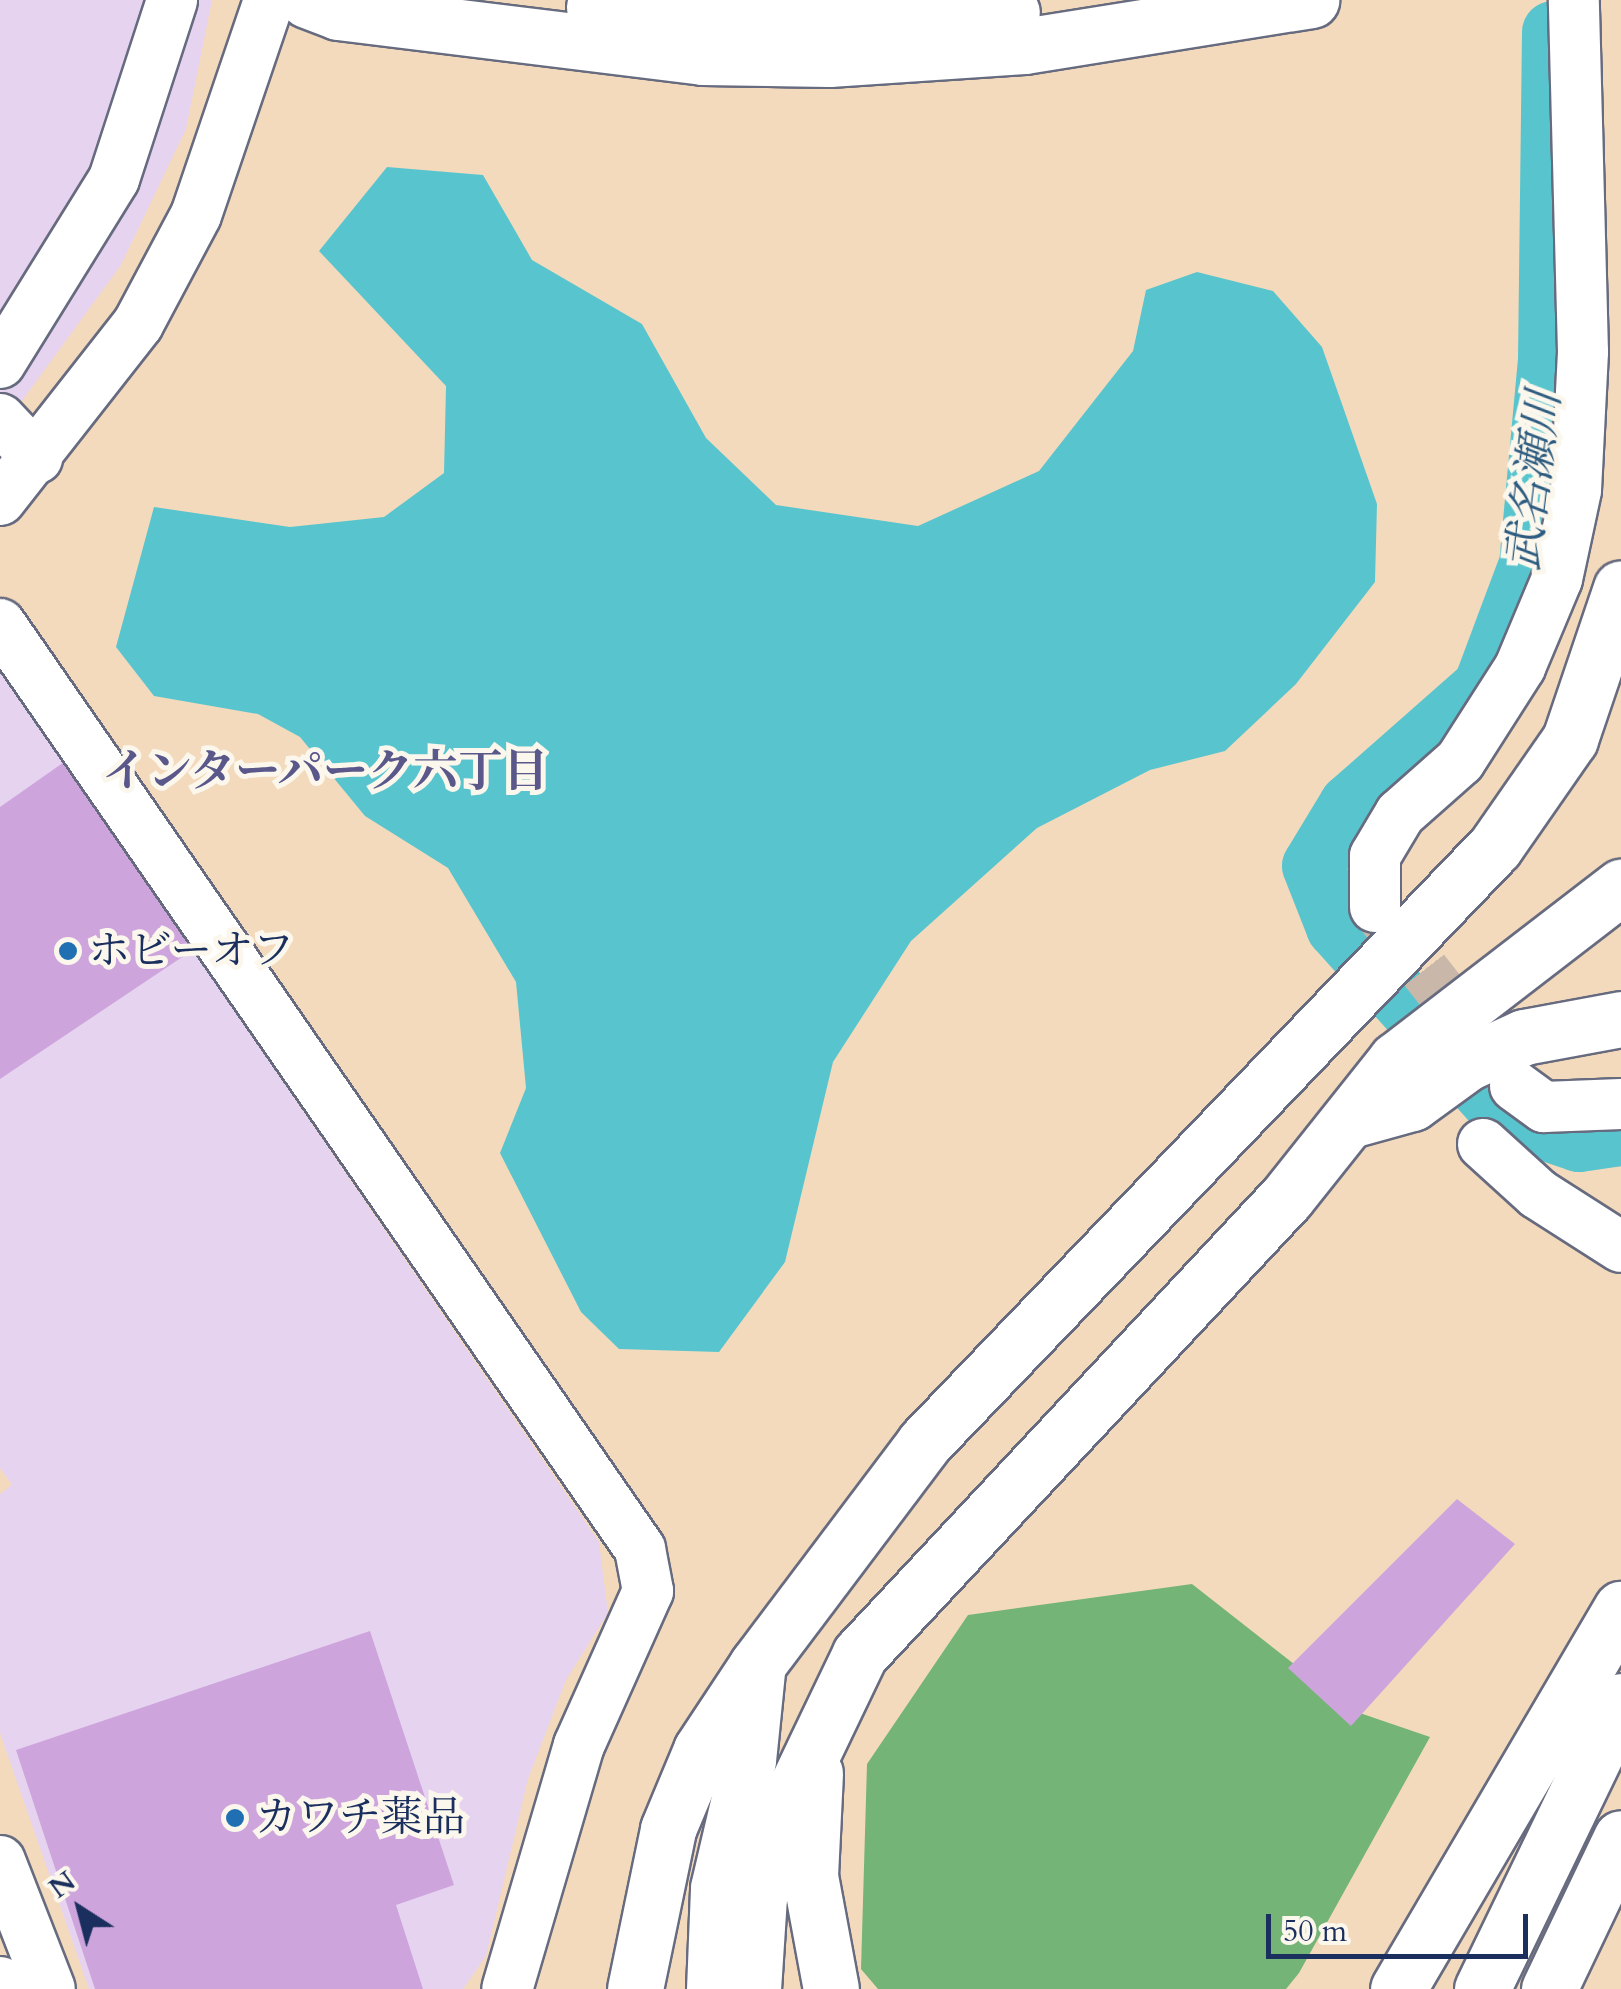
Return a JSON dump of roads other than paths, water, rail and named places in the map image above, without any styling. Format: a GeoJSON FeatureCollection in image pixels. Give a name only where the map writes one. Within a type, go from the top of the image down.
{"type":"FeatureCollection","features":[{"type":"Feature","properties":{"kind":"highway"},"geometry":{"type":"LineString","coordinates":[[307,0],[338,12],[703,57],[829,59],[1024,46],[1312,0]]}},
{"type":"Feature","properties":{"kind":"highway"},"geometry":{"type":"LineString","coordinates":[[541,0],[878,19],[1112,0]]}},
{"type":"Feature","properties":{"kind":"highway"},"geometry":{"type":"LineString","coordinates":[[635,1989],[668,1829],[702,1750],[757,1666],[924,1442],[1276,1076],[1536,794],[1595,683],[1621,588]]}},
{"type":"Feature","properties":{"kind":"highway"},"geometry":{"type":"LineString","coordinates":[[1276,1076],[1358,1050],[1621,846]]}},
{"type":"Feature","properties":{"kind":"highway"},"geometry":{"type":"LineString","coordinates":[[753,1989],[759,1896],[778,1825],[815,1760],[860,1654],[1354,1119],[1396,1060],[1621,887]]}},
{"type":"Feature","properties":{"kind":"highway"},"geometry":{"type":"LineString","coordinates":[[1354,1119],[1412,1103],[1467,1063],[1524,1038],[1621,1019]]}},
{"type":"Feature","properties":{"kind":"highway"},"geometry":{"type":"LineString","coordinates":[[1398,1989],[1621,1608]]}},
{"type":"Feature","properties":{"kind":"highway"},"geometry":{"type":"LineString","coordinates":[[714,1989],[718,1888],[748,1760],[757,1666]]}},
{"type":"Feature","properties":{"kind":"highway"},"geometry":{"type":"LineString","coordinates":[[1482,1989],[1621,1701]]}},
{"type":"Feature","properties":{"kind":"highway"},"geometry":{"type":"LineString","coordinates":[[815,1760],[810,1876],[832,1989]]}},
{"type":"Feature","properties":{"kind":"highway"},"geometry":{"type":"LineString","coordinates":[[1550,1989],[1621,1838]]}},
{"type":"Feature","properties":{"kind":"street"},"geometry":{"type":"LineString","coordinates":[[0,363],[114,179],[172,0]]}},
{"type":"Feature","properties":{"kind":"street"},"geometry":{"type":"LineString","coordinates":[[0,500],[138,324],[196,215],[269,0]]}},
{"type":"Feature","properties":{"kind":"street"},"geometry":{"type":"LineString","coordinates":[[1375,908],[1374,856],[1400,814],[1460,761],[1520,667],[1557,579],[1576,490],[1583,352],[1574,0]]}},
{"type":"Feature","properties":{"kind":"street"},"geometry":{"type":"LineString","coordinates":[[0,419],[36,458]]}},
{"type":"Feature","properties":{"kind":"street"},"geometry":{"type":"LineString","coordinates":[[0,624],[640,1549],[648,1592],[579,1746],[507,1989]]}},
{"type":"Feature","properties":{"kind":"street"},"geometry":{"type":"LineString","coordinates":[[1515,1086],[1544,1107],[1621,1104]]}},
{"type":"Feature","properties":{"kind":"street"},"geometry":{"type":"LineString","coordinates":[[1483,1144],[1538,1194],[1621,1247]]}},
{"type":"Feature","properties":{"kind":"street"},"geometry":{"type":"LineString","coordinates":[[0,1861],[50,1989]]}},
{"type":"Feature","properties":{"kind":"water"},"geometry":{"type":"Polygon","coordinates":[[[387,167],[483,175],[532,260],[642,324],[706,438],[776,505],[918,526],[1039,471],[1133,351],[1146,290],[1197,272],[1273,291],[1322,347],[1377,504],[1375,582],[1296,684],[1225,751],[1150,770],[1037,828],[911,941],[833,1062],[785,1262],[719,1352],[619,1349],[581,1312],[500,1153],[526,1088],[516,982],[448,868],[365,816],[300,737],[258,714],[154,696],[116,647],[154,507],[290,527],[384,517],[444,473],[446,386],[319,251],[387,167]]]}},
{"type":"Feature","properties":{"kind":"waterway","name":"武名瀬川"},"geometry":{"type":"LineString","coordinates":[[1553,32],[1549,360],[1530,564],[1484,687],[1350,805],[1313,866],[1337,927],[1506,1116],[1579,1141],[1621,1135]]}},
{"type":"Feature","properties":{"kind":"tunnel"},"geometry":{"type":"LineString","coordinates":[[1378,911],[1483,1045]]}},
{"type":"Feature","properties":{"kind":"place","name":"ホビーオフ"},"geometry":{"type":"Point","coordinates":[68,951]}},
{"type":"Feature","properties":{"kind":"place","name":"カワチ薬品"},"geometry":{"type":"Point","coordinates":[235,1818]}},
{"type":"Feature","properties":{"kind":"district","name":"インターパーク六丁目"},"geometry":{"type":"Point","coordinates":[325,772]}}]}
